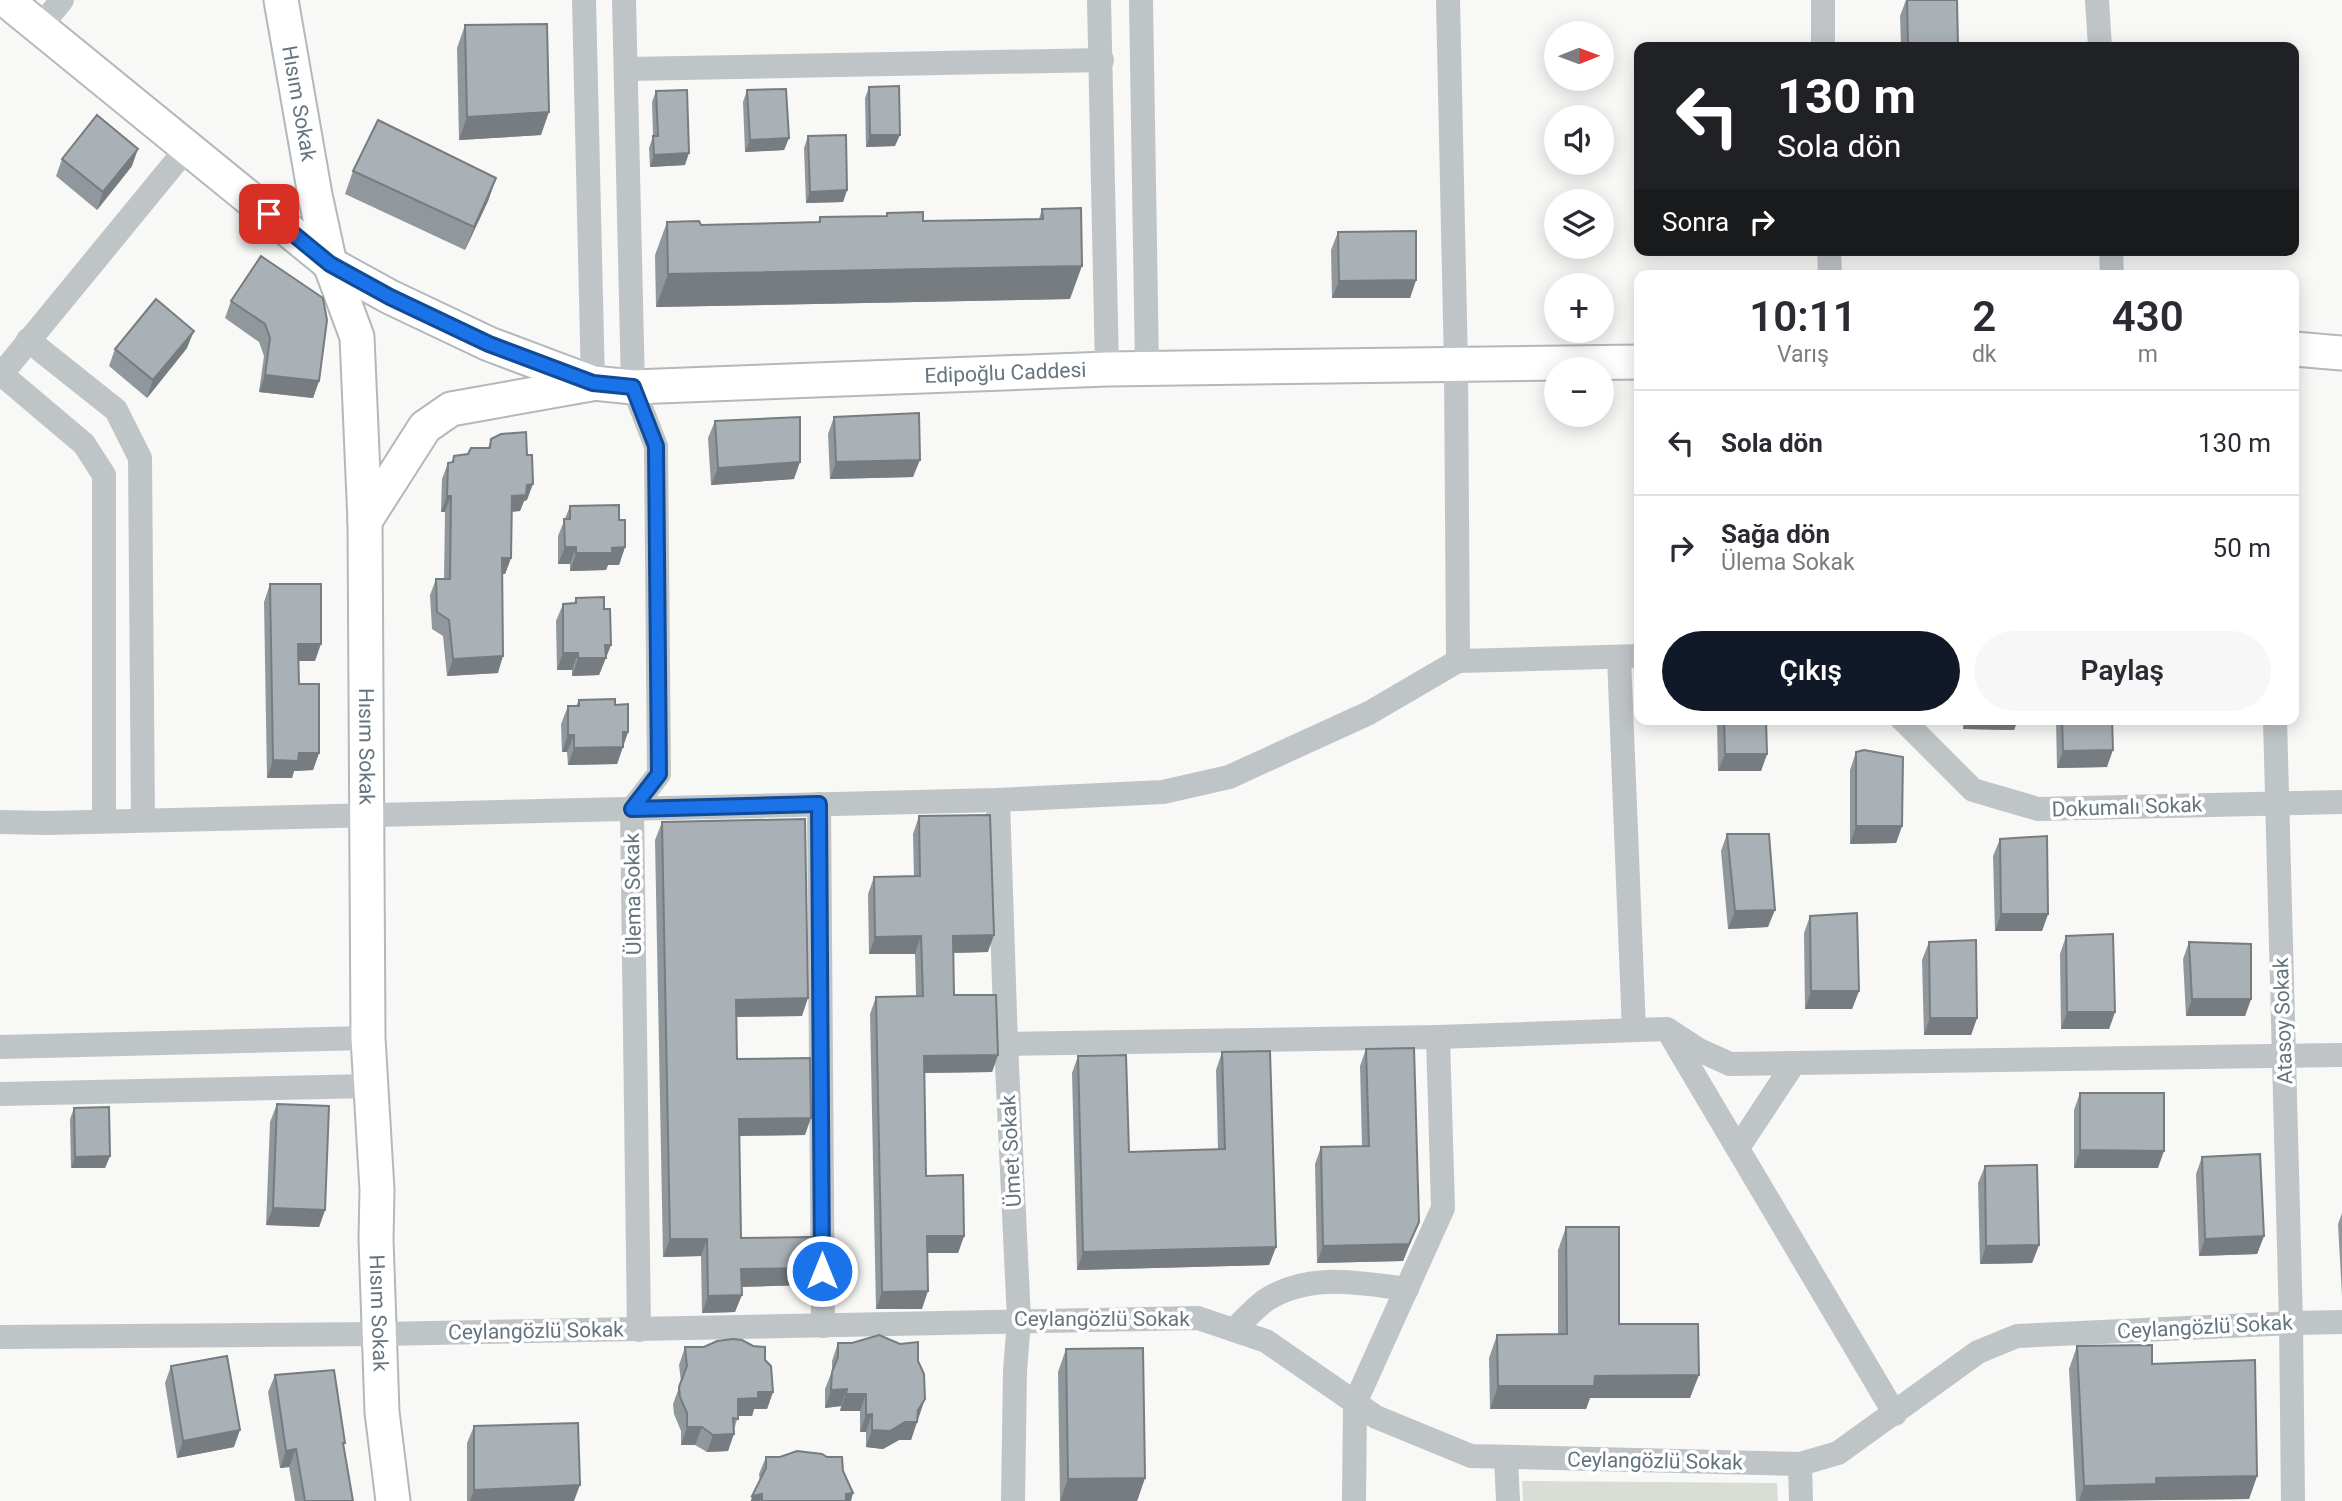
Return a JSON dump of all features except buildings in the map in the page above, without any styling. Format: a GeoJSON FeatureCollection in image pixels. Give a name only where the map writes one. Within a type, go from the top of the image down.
{"type":"FeatureCollection","features":[{"type":"Feature","properties":{"kind":"street","name":"Edipoğlu Caddesi"},"geometry":{"type":"LineString","coordinates":[[6,0],[330,264],[390,297],[489,344],[593,383],[633,387],[1147,368],[1634,362]]}},
{"type":"Feature","properties":{"kind":"street"},"geometry":{"type":"LineString","coordinates":[[40,27],[62,0]]}},
{"type":"Feature","properties":{"kind":"street","name":"Hısım Sokak"},"geometry":{"type":"LineString","coordinates":[[281,0],[315,195],[330,264],[357,337],[365,520],[368,1038],[382,1412],[393,1501]]}},
{"type":"Feature","properties":{"kind":"street"},"geometry":{"type":"LineString","coordinates":[[365,520],[425,427],[450,410],[593,383],[584,0]]}},
{"type":"Feature","properties":{"kind":"street"},"geometry":{"type":"LineString","coordinates":[[624,0],[633,387]]}},
{"type":"Feature","properties":{"kind":"street"},"geometry":{"type":"LineString","coordinates":[[1099,0],[1107,369]]}},
{"type":"Feature","properties":{"kind":"street"},"geometry":{"type":"LineString","coordinates":[[1141,0],[1147,368]]}},
{"type":"Feature","properties":{"kind":"street"},"geometry":{"type":"LineString","coordinates":[[1448,0],[1456,365],[1458,661]]}},
{"type":"Feature","properties":{"kind":"street"},"geometry":{"type":"LineString","coordinates":[[1823,0],[1823,42]]}},
{"type":"Feature","properties":{"kind":"street"},"geometry":{"type":"LineString","coordinates":[[2097,0],[2100,42]]}},
{"type":"Feature","properties":{"kind":"street"},"geometry":{"type":"LineString","coordinates":[[627,69],[1101,60]]}},
{"type":"Feature","properties":{"kind":"street"},"geometry":{"type":"LineString","coordinates":[[104,821],[104,475],[84,444],[0,375],[187,148]]}},
{"type":"Feature","properties":{"kind":"street"},"geometry":{"type":"LineString","coordinates":[[29,341],[116,410],[140,458],[143,820]]}},
{"type":"Feature","properties":{"kind":"street"},"geometry":{"type":"LineString","coordinates":[[2299,349],[2342,342]]}},
{"type":"Feature","properties":{"kind":"street"},"geometry":{"type":"LineString","coordinates":[[2299,349],[2342,353]]}},
{"type":"Feature","properties":{"kind":"street","name":"Ülema Sokak"},"geometry":{"type":"LineString","coordinates":[[633,387],[656,446],[659,774],[632,809],[639,1329]]}},
{"type":"Feature","properties":{"kind":"street"},"geometry":{"type":"LineString","coordinates":[[0,822],[998,800],[1163,792],[1228,777],[1369,713],[1458,661],[1630,657],[1634,1030]]}},
{"type":"Feature","properties":{"kind":"street","name":"Dokumalı Sokak"},"geometry":{"type":"LineString","coordinates":[[1908,725],[1973,790],[2038,809],[2342,802]]}},
{"type":"Feature","properties":{"kind":"street","name":"Atasoy Sokak"},"geometry":{"type":"LineString","coordinates":[[2275,725],[2293,1501]]}},
{"type":"Feature","properties":{"kind":"street","name":"Ümet Sokak"},"geometry":{"type":"LineString","coordinates":[[998,800],[1019,1320],[1015,1371],[1013,1501]]}},
{"type":"Feature","properties":{"kind":"street"},"geometry":{"type":"LineString","coordinates":[[819,804],[823,1326]]}},
{"type":"Feature","properties":{"kind":"street"},"geometry":{"type":"LineString","coordinates":[[1667,1029],[1895,1413]]}},
{"type":"Feature","properties":{"kind":"street"},"geometry":{"type":"LineString","coordinates":[[1006,1044],[1438,1037],[1667,1029],[1699,1050],[1730,1063],[2342,1055]]}},
{"type":"Feature","properties":{"kind":"street"},"geometry":{"type":"LineString","coordinates":[[1354,1501],[1355,1402],[1443,1208],[1438,1037]]}},
{"type":"Feature","properties":{"kind":"street"},"geometry":{"type":"LineString","coordinates":[[0,1047],[368,1038]]}},
{"type":"Feature","properties":{"kind":"street"},"geometry":{"type":"LineString","coordinates":[[1738,1148],[1794,1063]]}},
{"type":"Feature","properties":{"kind":"street"},"geometry":{"type":"LineString","coordinates":[[0,1094],[371,1086]]}},
{"type":"Feature","properties":{"kind":"street"},"geometry":{"type":"LineString","coordinates":[[1234,1330],[1266,1300],[1301,1284],[1342,1281],[1407,1289]]}},
{"type":"Feature","properties":{"kind":"street","name":"Ceylangözlü Sokak"},"geometry":{"type":"LineString","coordinates":[[0,1337],[381,1334],[1198,1318],[1266,1341],[1376,1417],[1471,1456],[1800,1464],[1838,1453],[1978,1352],[2017,1336],[2342,1322]]}},
{"type":"Feature","properties":{"kind":"street"},"geometry":{"type":"LineString","coordinates":[[1506,1457],[1507,1501]]}},
{"type":"Feature","properties":{"kind":"street"},"geometry":{"type":"LineString","coordinates":[[1800,1464],[1801,1501]]}},
{"type":"Feature","properties":{"kind":"shaded area"},"geometry":{"type":"Polygon","coordinates":[[[1522,1481],[1777,1483],[1778,1501],[1523,1501],[1522,1481]]]}},
{"type":"Feature","properties":{"kind":"route"},"geometry":{"type":"LineString","coordinates":[[269,214],[330,264],[390,297],[489,344],[593,383],[633,387],[656,446],[659,774],[632,809],[819,804],[822,1271]]}}]}
